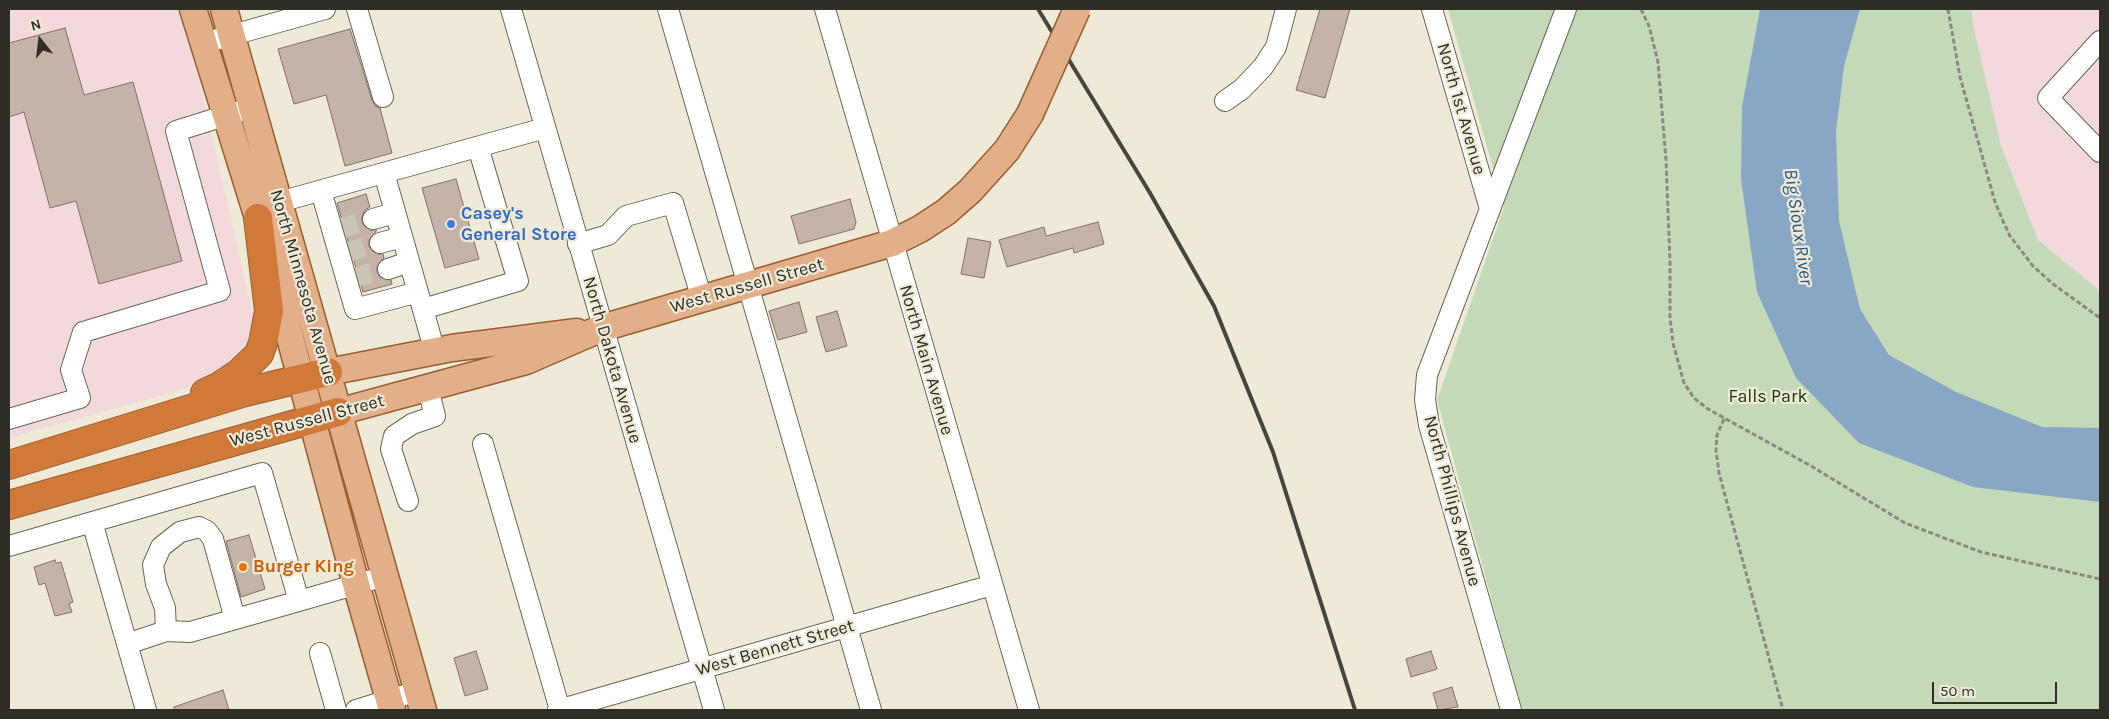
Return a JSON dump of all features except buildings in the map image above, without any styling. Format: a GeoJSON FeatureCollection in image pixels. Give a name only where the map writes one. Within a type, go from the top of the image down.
{"type":"FeatureCollection","features":[{"type":"Feature","properties":{"kind":"highway"},"geometry":{"type":"LineString","coordinates":[[110,434],[220,386],[238,374],[260,354],[267,331],[269,311],[264,209]]}},
{"type":"Feature","properties":{"kind":"highway","name":"West Russell Street"},"geometry":{"type":"LineString","coordinates":[[9,465],[242,393],[328,372]]}},
{"type":"Feature","properties":{"kind":"highway","name":"West Russell Street"},"geometry":{"type":"LineString","coordinates":[[9,505],[338,412]]}},
{"type":"Feature","properties":{"kind":"main road","name":"North Minnesota Avenue"},"geometry":{"type":"LineString","coordinates":[[193,9],[226,115],[328,372],[420,701]]}},
{"type":"Feature","properties":{"kind":"main road","name":"North Minnesota Avenue"},"geometry":{"type":"LineString","coordinates":[[224,9],[252,107],[264,209],[301,378],[356,584],[391,705]]}},
{"type":"Feature","properties":{"kind":"main road","name":"West Russell Street"},"geometry":{"type":"LineString","coordinates":[[338,412],[526,361],[602,328],[892,243],[920,229],[946,212],[970,191],[1007,150],[1030,114],[1076,9]]}},
{"type":"Feature","properties":{"kind":"main road","name":"West Russell Street"},"geometry":{"type":"LineString","coordinates":[[328,372],[435,352],[602,328]]}},
{"type":"Feature","properties":{"kind":"street"},"geometry":{"type":"LineString","coordinates":[[204,43],[232,35],[269,16],[325,9]]}},
{"type":"Feature","properties":{"kind":"street"},"geometry":{"type":"LineString","coordinates":[[357,9],[383,98]]}},
{"type":"Feature","properties":{"kind":"street","name":"North Dakota Avenue"},"geometry":{"type":"LineString","coordinates":[[511,9],[714,710]]}},
{"type":"Feature","properties":{"kind":"street"},"geometry":{"type":"LineString","coordinates":[[668,9],[871,710]]}},
{"type":"Feature","properties":{"kind":"street","name":"North Main Avenue"},"geometry":{"type":"LineString","coordinates":[[825,9],[1029,710]]}},
{"type":"Feature","properties":{"kind":"street"},"geometry":{"type":"LineString","coordinates":[[1225,101],[1242,89],[1263,67],[1276,47],[1286,9]]}},
{"type":"Feature","properties":{"kind":"street","name":"North 1st Avenue"},"geometry":{"type":"LineString","coordinates":[[1432,9],[1490,208]]}},
{"type":"Feature","properties":{"kind":"street","name":"North Phillips Avenue"},"geometry":{"type":"LineString","coordinates":[[1511,710],[1429,425],[1425,400],[1428,375],[1566,9]]}},
{"type":"Feature","properties":{"kind":"street"},"geometry":{"type":"LineString","coordinates":[[2100,41],[2048,98],[2100,152]]}},
{"type":"Feature","properties":{"kind":"street"},"geometry":{"type":"LineString","coordinates":[[9,419],[80,398],[71,370],[83,332],[220,291],[176,130],[252,107]]}},
{"type":"Feature","properties":{"kind":"street"},"geometry":{"type":"LineString","coordinates":[[264,209],[545,128]]}},
{"type":"Feature","properties":{"kind":"street"},"geometry":{"type":"LineString","coordinates":[[322,191],[336,230],[350,279],[355,309],[420,300],[518,281],[478,147]]}},
{"type":"Feature","properties":{"kind":"street"},"geometry":{"type":"LineString","coordinates":[[384,173],[435,352]]}},
{"type":"Feature","properties":{"kind":"street"},"geometry":{"type":"LineString","coordinates":[[578,244],[608,236],[626,216],[673,203],[702,299]]}},
{"type":"Feature","properties":{"kind":"street"},"geometry":{"type":"LineString","coordinates":[[374,219],[395,213]]}},
{"type":"Feature","properties":{"kind":"street"},"geometry":{"type":"LineString","coordinates":[[380,243],[402,237]]}},
{"type":"Feature","properties":{"kind":"street"},"geometry":{"type":"LineString","coordinates":[[388,269],[409,262]]}},
{"type":"Feature","properties":{"kind":"street"},"geometry":{"type":"LineString","coordinates":[[408,501],[391,449],[394,436],[412,424],[436,416],[428,388]]}},
{"type":"Feature","properties":{"kind":"street"},"geometry":{"type":"LineString","coordinates":[[483,444],[559,710]]}},
{"type":"Feature","properties":{"kind":"street"},"geometry":{"type":"LineString","coordinates":[[9,546],[262,474],[299,601]]}},
{"type":"Feature","properties":{"kind":"street"},"geometry":{"type":"LineString","coordinates":[[92,522],[146,710]]}},
{"type":"Feature","properties":{"kind":"street"},"geometry":{"type":"LineString","coordinates":[[166,632],[165,608],[156,584],[152,565],[161,547],[172,538],[180,532],[199,527],[207,531],[213,539],[235,619]]}},
{"type":"Feature","properties":{"kind":"street"},"geometry":{"type":"LineString","coordinates":[[127,644],[166,632],[190,632],[385,576]]}},
{"type":"Feature","properties":{"kind":"street","name":"West Bennett Street"},"geometry":{"type":"LineString","coordinates":[[559,710],[992,585]]}},
{"type":"Feature","properties":{"kind":"street"},"geometry":{"type":"LineString","coordinates":[[320,654],[336,710]]}},
{"type":"Feature","properties":{"kind":"street"},"geometry":{"type":"LineString","coordinates":[[356,710],[420,701]]}},
{"type":"Feature","properties":{"kind":"path"},"geometry":{"type":"LineString","coordinates":[[1641,9],[1649,26],[1658,62],[1666,160],[1670,317],[1673,343],[1684,383],[1694,398],[1724,419],[1795,457],[1905,523],[1937,537],[1980,552],[2100,579]]}},
{"type":"Feature","properties":{"kind":"path"},"geometry":{"type":"LineString","coordinates":[[1948,9],[1960,77],[1995,202],[2010,236],[2033,266],[2052,284],[2100,318]]}},
{"type":"Feature","properties":{"kind":"path"},"geometry":{"type":"LineString","coordinates":[[1724,419],[1717,435],[1716,450],[1719,473],[1783,710]]}},
{"type":"Feature","properties":{"kind":"shaded area"},"geometry":{"type":"Polygon","coordinates":[[[9,9],[179,9],[197,70],[254,320],[248,343],[226,364],[185,389],[9,438],[9,9]]]}},
{"type":"Feature","properties":{"kind":"shaded area"},"geometry":{"type":"Polygon","coordinates":[[[1972,9],[2100,9],[2100,291],[2038,241],[2001,146],[1972,20],[1972,9]]]}},
{"type":"Feature","properties":{"kind":"green space","name":"Falls Park"},"geometry":{"type":"Polygon","coordinates":[[[1448,9],[1972,9],[1972,20],[2001,146],[2038,240],[2100,291],[2100,710],[1522,710],[1437,400],[1504,207],[1448,9]]]}},
{"type":"Feature","properties":{"kind":"water","name":"Big Sioux River"},"geometry":{"type":"Polygon","coordinates":[[[1760,9],[1860,9],[1844,66],[1836,132],[1839,221],[1860,309],[1889,355],[1956,392],[2042,427],[2100,428],[2100,502],[1973,487],[1859,443],[1796,378],[1757,292],[1741,179],[1742,107],[1760,9]]]}},
{"type":"Feature","properties":{"kind":"tunnel"},"geometry":{"type":"LineString","coordinates":[[338,229],[373,219]]}},
{"type":"Feature","properties":{"kind":"tunnel"},"geometry":{"type":"LineString","coordinates":[[345,253],[380,243]]}},
{"type":"Feature","properties":{"kind":"tunnel"},"geometry":{"type":"LineString","coordinates":[[352,278],[388,269]]}},
{"type":"Feature","properties":{"kind":"railway"},"geometry":{"type":"LineString","coordinates":[[1038,9],[1150,193],[1214,306],[1273,452],[1355,710]]}},
{"type":"Feature","properties":{"kind":"place","name":"Casey's General Store"},"geometry":{"type":"Point","coordinates":[451,224]}},
{"type":"Feature","properties":{"kind":"place","name":"Burger King"},"geometry":{"type":"Point","coordinates":[243,567]}}]}
